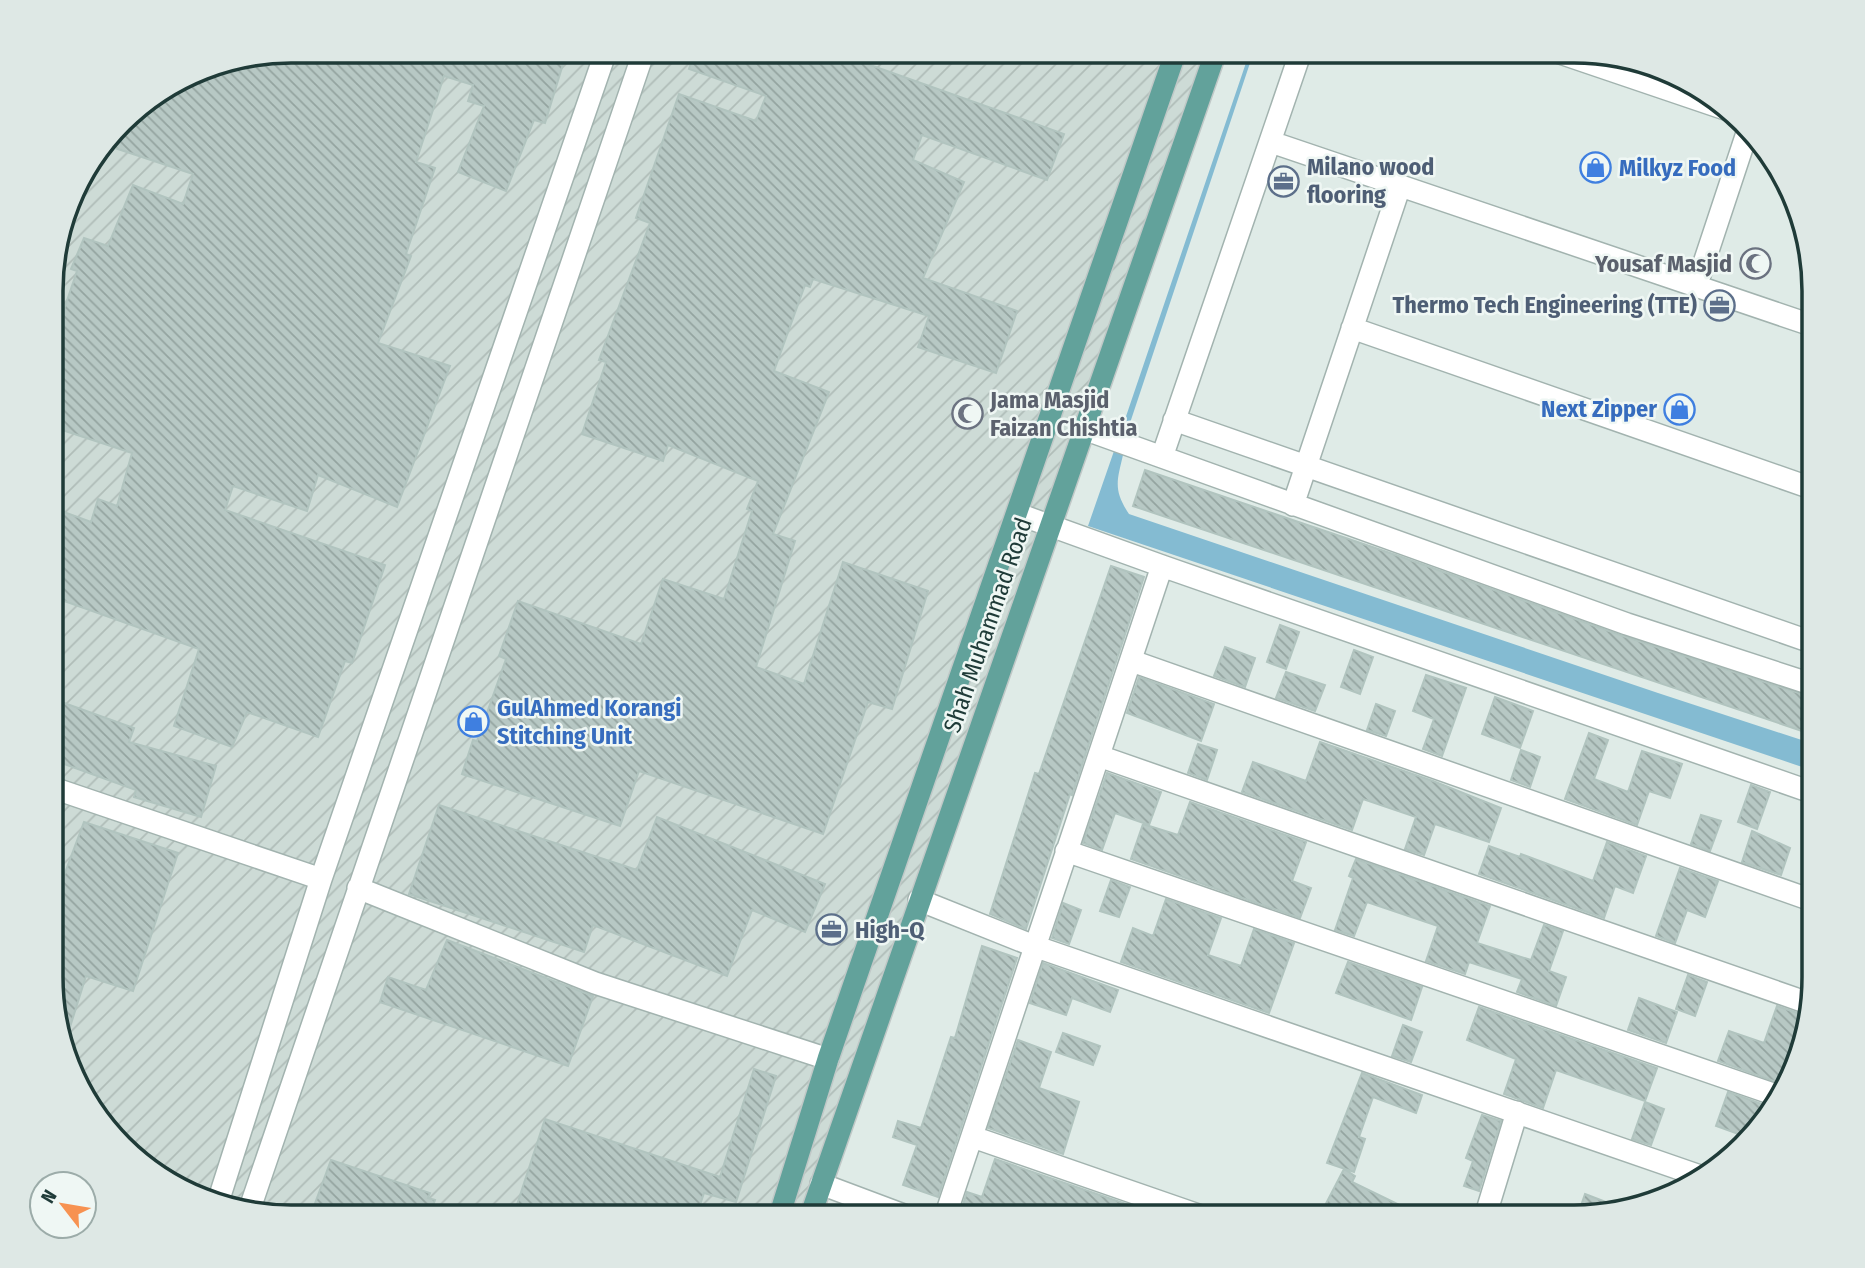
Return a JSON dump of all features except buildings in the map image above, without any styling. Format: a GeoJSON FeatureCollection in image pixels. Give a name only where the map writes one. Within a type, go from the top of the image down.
{"type":"FeatureCollection","features":[{"type":"Feature","properties":{"kind":"main road","name":"Shah Muhammad Road"},"geometry":{"type":"LineString","coordinates":[[783,1205],[828,1059],[1173,63]]}},
{"type":"Feature","properties":{"kind":"main road","name":"Shah Muhammad Road"},"geometry":{"type":"LineString","coordinates":[[814,1205],[1052,526],[1094,433],[1212,63]]}},
{"type":"Feature","properties":{"kind":"street"},"geometry":{"type":"LineString","coordinates":[[220,1193],[321,878],[602,63]]}},
{"type":"Feature","properties":{"kind":"street"},"geometry":{"type":"LineString","coordinates":[[252,1202],[640,63]]}},
{"type":"Feature","properties":{"kind":"street"},"geometry":{"type":"LineString","coordinates":[[1162,457],[1297,63]]}},
{"type":"Feature","properties":{"kind":"street"},"geometry":{"type":"LineString","coordinates":[[1593,64],[1698,100]]}},
{"type":"Feature","properties":{"kind":"street"},"geometry":{"type":"LineString","coordinates":[[1696,288],[1744,140]]}},
{"type":"Feature","properties":{"kind":"street"},"geometry":{"type":"LineString","coordinates":[[1271,142],[1802,323]]}},
{"type":"Feature","properties":{"kind":"street"},"geometry":{"type":"LineString","coordinates":[[575,145],[608,155]]}},
{"type":"Feature","properties":{"kind":"street"},"geometry":{"type":"LineString","coordinates":[[1293,505],[1400,186]]}},
{"type":"Feature","properties":{"kind":"street"},"geometry":{"type":"LineString","coordinates":[[1352,328],[1802,485]]}},
{"type":"Feature","properties":{"kind":"street"},"geometry":{"type":"LineString","coordinates":[[1174,420],[1802,639]]}},
{"type":"Feature","properties":{"kind":"street"},"geometry":{"type":"LineString","coordinates":[[1094,433],[1627,624],[1802,681]]}},
{"type":"Feature","properties":{"kind":"street"},"geometry":{"type":"LineString","coordinates":[[1018,513],[1162,566],[1802,789]]}},
{"type":"Feature","properties":{"kind":"street"},"geometry":{"type":"LineString","coordinates":[[949,1205],[1162,566]]}},
{"type":"Feature","properties":{"kind":"street"},"geometry":{"type":"LineString","coordinates":[[1132,661],[1802,897]]}},
{"type":"Feature","properties":{"kind":"street"},"geometry":{"type":"LineString","coordinates":[[1099,756],[1801,1000]]}},
{"type":"Feature","properties":{"kind":"street"},"geometry":{"type":"LineString","coordinates":[[63,791],[321,878]]}},
{"type":"Feature","properties":{"kind":"street"},"geometry":{"type":"LineString","coordinates":[[1066,851],[1770,1093]]}},
{"type":"Feature","properties":{"kind":"street"},"geometry":{"type":"LineString","coordinates":[[358,888],[595,983],[828,1059]]}},
{"type":"Feature","properties":{"kind":"street"},"geometry":{"type":"LineString","coordinates":[[919,901],[1034,946],[1690,1173]]}},
{"type":"Feature","properties":{"kind":"street"},"geometry":{"type":"LineString","coordinates":[[312,908],[347,920]]}},
{"type":"Feature","properties":{"kind":"street"},"geometry":{"type":"LineString","coordinates":[[1489,1205],[1517,1112]]}},
{"type":"Feature","properties":{"kind":"street"},"geometry":{"type":"LineString","coordinates":[[973,1137],[1169,1205]]}},
{"type":"Feature","properties":{"kind":"street"},"geometry":{"type":"LineString","coordinates":[[821,1184],[877,1205]]}},
{"type":"Feature","properties":{"kind":"shaded area"},"geometry":{"type":"Polygon","coordinates":[[[1204,63],[816,1205],[276,1205],[218,1193],[165,1167],[141,1148],[110,1116],[80,1064],[67,1021],[63,977],[63,291],[67,247],[80,204],[94,177],[120,141],[152,110],[177,94],[204,80],[262,65],[1204,63]]]}},
{"type":"Feature","properties":{"kind":"water"},"geometry":{"type":"Polygon","coordinates":[[[1246,63],[1250,63],[1125,438],[1119,437],[1246,63]]]}},
{"type":"Feature","properties":{"kind":"water"},"geometry":{"type":"Polygon","coordinates":[[[1114,451],[1123,455],[1118,492],[1129,514],[1802,740],[1802,767],[1088,526],[1114,451]]]}},
{"type":"Feature","properties":{"kind":"place","name":"Milkyz Food"},"geometry":{"type":"Point","coordinates":[1596,168]}},
{"type":"Feature","properties":{"kind":"place","name":"Milano wood flooring"},"geometry":{"type":"Point","coordinates":[1284,181]}},
{"type":"Feature","properties":{"kind":"place","name":"Yousaf Masjid"},"geometry":{"type":"Point","coordinates":[1755,264]}},
{"type":"Feature","properties":{"kind":"place","name":"Thermo Tech Engineering (TTE)"},"geometry":{"type":"Point","coordinates":[1720,305]}},
{"type":"Feature","properties":{"kind":"place","name":"Next Zipper"},"geometry":{"type":"Point","coordinates":[1680,409]}},
{"type":"Feature","properties":{"kind":"place","name":"Jama Masjid Faizan Chishtia"},"geometry":{"type":"Point","coordinates":[967,414]}},
{"type":"Feature","properties":{"kind":"place","name":"GulAhmed Korangi Stitching Unit"},"geometry":{"type":"Point","coordinates":[474,722]}},
{"type":"Feature","properties":{"kind":"place","name":"High-Q"},"geometry":{"type":"Point","coordinates":[832,930]}}]}
